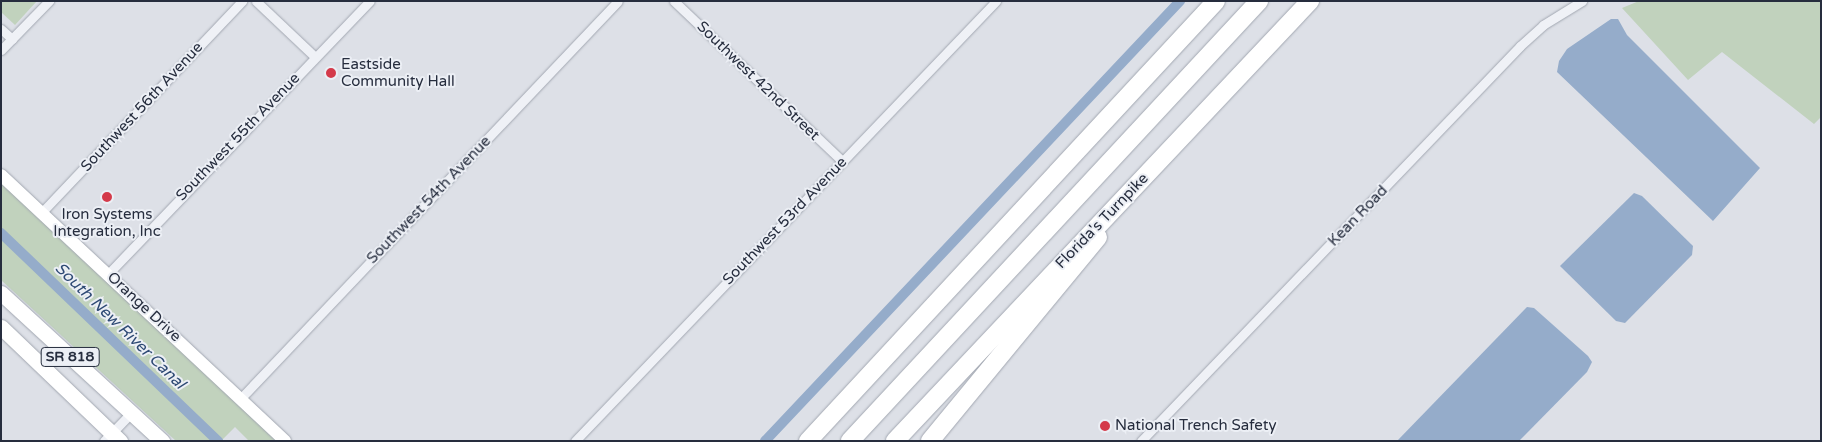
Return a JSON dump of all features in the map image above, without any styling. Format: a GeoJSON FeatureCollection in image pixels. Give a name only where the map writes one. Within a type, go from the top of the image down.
{"type":"FeatureCollection","features":[{"type":"Feature","properties":{"kind":"highway"},"geometry":{"type":"LineString","coordinates":[[808,441],[1216,1]]}},
{"type":"Feature","properties":{"kind":"highway"},"geometry":{"type":"LineString","coordinates":[[850,441],[1259,1]]}},
{"type":"Feature","properties":{"kind":"highway","name":"Florida's Turnpike"},"geometry":{"type":"LineString","coordinates":[[894,441],[1075,248],[1124,200],[1310,1]]}},
{"type":"Feature","properties":{"kind":"highway"},"geometry":{"type":"LineString","coordinates":[[930,441],[1088,251],[1124,200]]}},
{"type":"Feature","properties":{"kind":"main road","name":"SR 818"},"geometry":{"type":"LineString","coordinates":[[1,293],[162,441]]}},
{"type":"Feature","properties":{"kind":"main road","name":"SR 818"},"geometry":{"type":"LineString","coordinates":[[1,327],[112,438]]}},
{"type":"Feature","properties":{"kind":"street"},"geometry":{"type":"LineString","coordinates":[[1,50],[49,1]]}},
{"type":"Feature","properties":{"kind":"street","name":"Southwest 56th Avenue"},"geometry":{"type":"LineString","coordinates":[[42,212],[242,1]]}},
{"type":"Feature","properties":{"kind":"street"},"geometry":{"type":"LineString","coordinates":[[256,1],[315,57]]}},
{"type":"Feature","properties":{"kind":"street","name":"Southwest 55th Avenue"},"geometry":{"type":"LineString","coordinates":[[108,274],[370,1]]}},
{"type":"Feature","properties":{"kind":"street","name":"Southwest 54th Avenue"},"geometry":{"type":"LineString","coordinates":[[241,398],[618,1]]}},
{"type":"Feature","properties":{"kind":"street","name":"Southwest 42nd Street"},"geometry":{"type":"LineString","coordinates":[[674,1],[842,161]]}},
{"type":"Feature","properties":{"kind":"street","name":"Southwest 53rd Avenue"},"geometry":{"type":"LineString","coordinates":[[575,441],[996,1]]}},
{"type":"Feature","properties":{"kind":"street","name":"Kean Road"},"geometry":{"type":"LineString","coordinates":[[1141,441],[1520,46],[1543,25],[1582,1]]}},
{"type":"Feature","properties":{"kind":"street"},"geometry":{"type":"LineString","coordinates":[[1,29],[12,39]]}},
{"type":"Feature","properties":{"kind":"street","name":"Orange Drive"},"geometry":{"type":"LineString","coordinates":[[1,175],[285,441]]}},
{"type":"Feature","properties":{"kind":"street"},"geometry":{"type":"LineString","coordinates":[[112,438],[131,413]]}},
{"type":"Feature","properties":{"kind":"green space"},"geometry":{"type":"Polygon","coordinates":[[[1,1],[37,1],[15,25],[1,12],[1,1]]]}},
{"type":"Feature","properties":{"kind":"green space"},"geometry":{"type":"Polygon","coordinates":[[[1639,1],[1821,1],[1821,117],[1814,124],[1722,52],[1688,80],[1622,8],[1639,1]]]}},
{"type":"Feature","properties":{"kind":"green space"},"geometry":{"type":"Polygon","coordinates":[[[1,180],[278,441],[249,441],[235,427],[221,441],[176,441],[1,280],[1,180]]]}},
{"type":"Feature","properties":{"kind":"water"},"geometry":{"type":"Polygon","coordinates":[[[1611,19],[1618,19],[1627,35],[1760,168],[1713,221],[1557,72],[1559,61],[1567,49],[1611,19]]]}},
{"type":"Feature","properties":{"kind":"water"},"geometry":{"type":"Polygon","coordinates":[[[1634,193],[1642,196],[1693,246],[1692,255],[1625,323],[1616,321],[1560,266],[1634,193]]]}},
{"type":"Feature","properties":{"kind":"water"},"geometry":{"type":"Polygon","coordinates":[[[1527,307],[1534,308],[1588,356],[1592,362],[1587,372],[1519,441],[1397,441],[1527,307]]]}},
{"type":"Feature","properties":{"kind":"waterway"},"geometry":{"type":"LineString","coordinates":[[765,441],[1180,1]]}},
{"type":"Feature","properties":{"kind":"waterway","name":"South New River Canal"},"geometry":{"type":"LineString","coordinates":[[1,233],[218,441]]}},
{"type":"Feature","properties":{"kind":"place","name":"Eastside Community Hall"},"geometry":{"type":"Point","coordinates":[331,73]}},
{"type":"Feature","properties":{"kind":"place","name":"Iron Systems Integration, Inc"},"geometry":{"type":"Point","coordinates":[107,197]}},
{"type":"Feature","properties":{"kind":"place","name":"National Trench Safety"},"geometry":{"type":"Point","coordinates":[1105,426]}}]}
